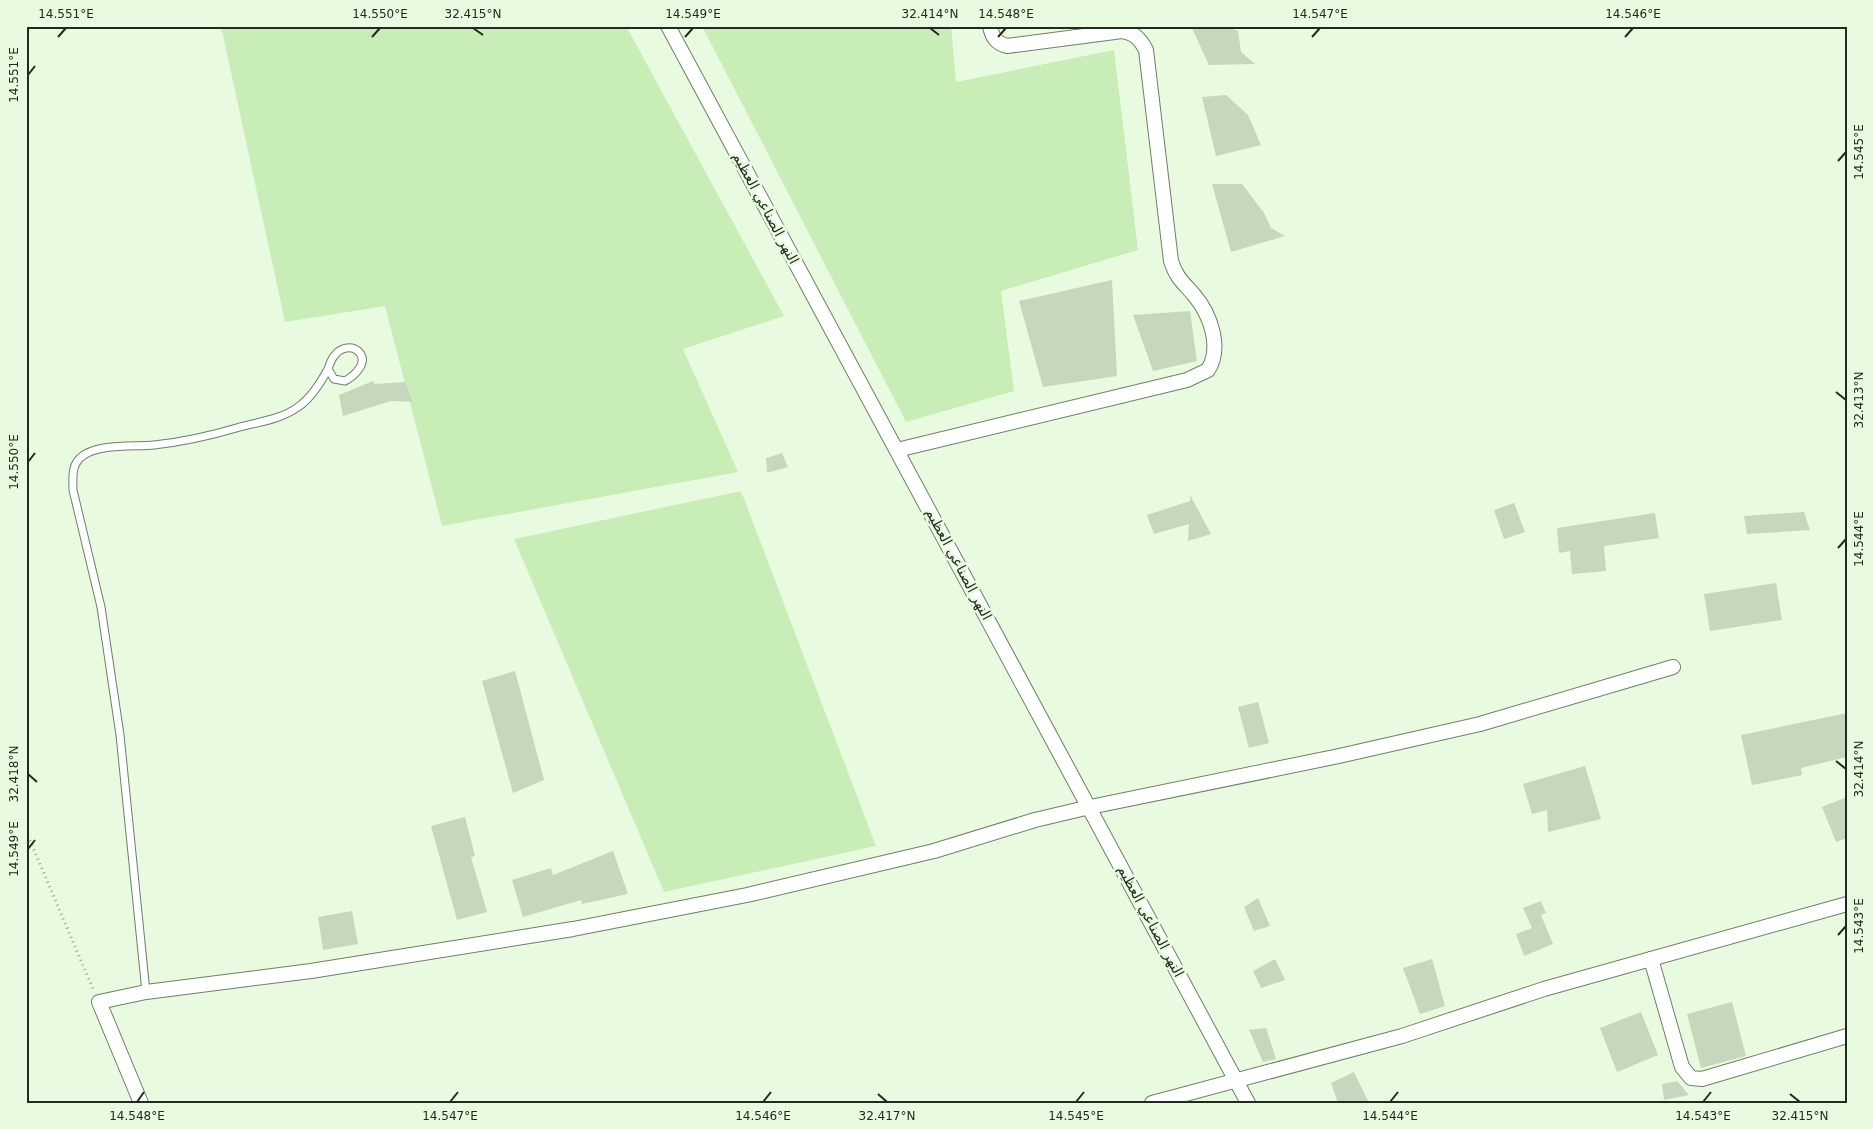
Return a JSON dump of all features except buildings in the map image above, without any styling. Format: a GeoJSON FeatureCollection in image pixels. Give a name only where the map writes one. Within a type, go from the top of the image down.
{"type":"FeatureCollection","features":[{"type":"Feature","properties":{"kind":"street","name":"النهر الصناعي العظيم"},"geometry":{"type":"LineString","coordinates":[[668,26],[1248,1103]]}},
{"type":"Feature","properties":{"kind":"street"},"geometry":{"type":"LineString","coordinates":[[897,450],[1187,380],[1208,370],[1216,350],[1209,319],[1195,296],[1181,283],[1171,260],[1146,50],[1140,40],[1132,33],[1122,31],[1007,46],[999,44],[993,37],[990,26]]}},
{"type":"Feature","properties":{"kind":"street"},"geometry":{"type":"LineString","coordinates":[[140,1103],[99,1002],[146,992],[311,971],[573,929],[728,899],[934,851],[1035,820],[1090,807],[1339,756],[1480,724],[1673,667]]}},
{"type":"Feature","properties":{"kind":"street"},"geometry":{"type":"LineString","coordinates":[[1152,1103],[1402,1036],[1544,989],[1847,904]]}},
{"type":"Feature","properties":{"kind":"street"},"geometry":{"type":"LineString","coordinates":[[1651,959],[1682,1067],[1691,1078],[1702,1079],[1847,1036]]}},
{"type":"Feature","properties":{"kind":"lane"},"geometry":{"type":"LineString","coordinates":[[146,992],[130,854],[120,735],[101,607],[73,490],[72,473],[80,459],[87,454],[120,446],[154,445],[195,438],[289,413],[307,400],[328,369],[335,354],[343,349],[352,348],[359,352],[362,358],[357,373],[345,381],[334,379],[328,369]]}},
{"type":"Feature","properties":{"kind":"path"},"geometry":{"type":"LineString","coordinates":[[26,831],[99,1002]]}},
{"type":"Feature","properties":{"kind":"green space"},"geometry":{"type":"Polygon","coordinates":[[[221,26],[626,26],[784,316],[683,349],[738,472],[442,526],[385,306],[285,322],[221,26]]]}},
{"type":"Feature","properties":{"kind":"green space"},"geometry":{"type":"Polygon","coordinates":[[[702,26],[951,26],[956,82],[1114,50],[1138,250],[1001,291],[1014,391],[906,422],[702,26]]]}},
{"type":"Feature","properties":{"kind":"green space"},"geometry":{"type":"Polygon","coordinates":[[[741,491],[876,846],[664,892],[514,539],[741,491]]]}}]}
